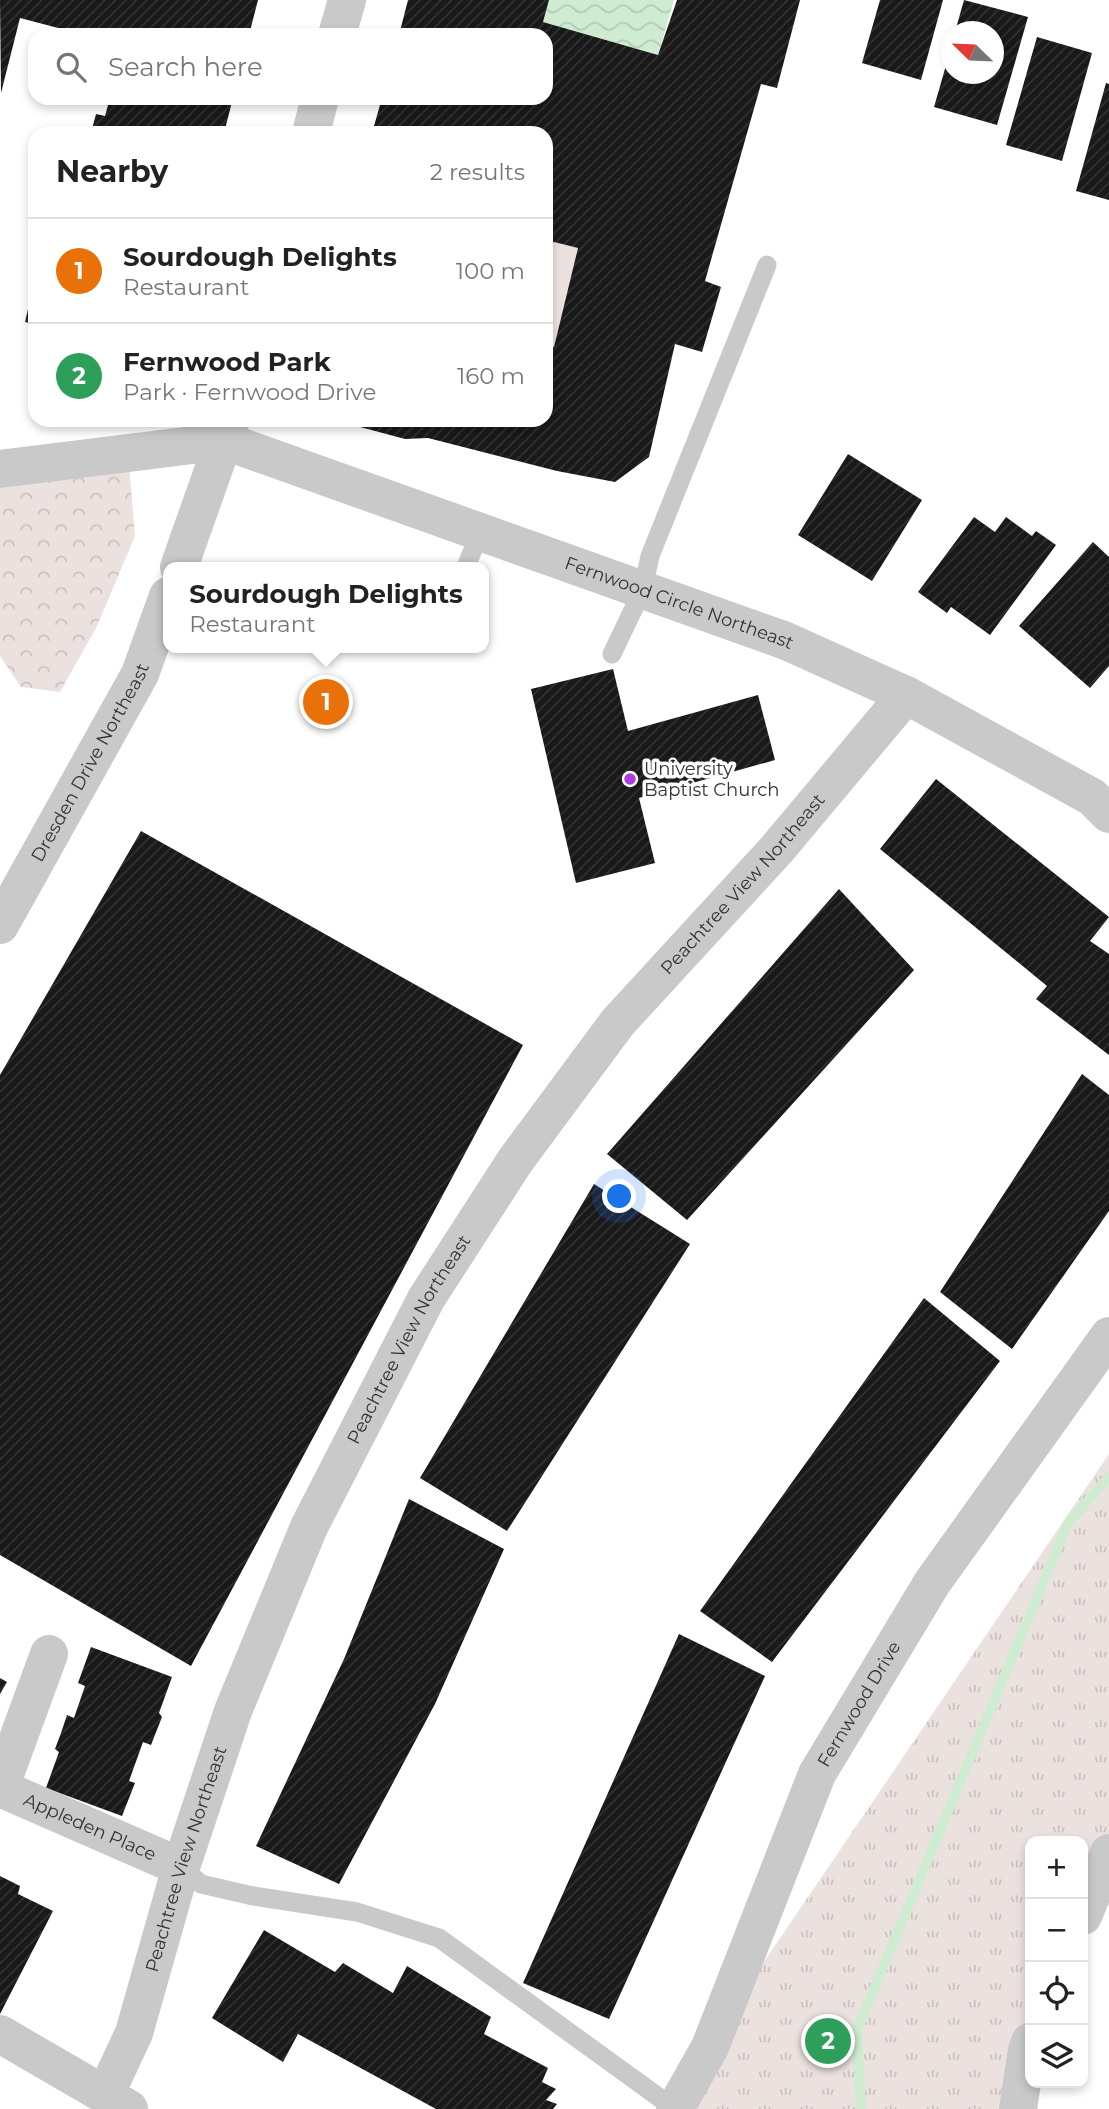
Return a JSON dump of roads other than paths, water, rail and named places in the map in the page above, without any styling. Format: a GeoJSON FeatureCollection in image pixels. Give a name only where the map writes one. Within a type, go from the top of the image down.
{"type":"FeatureCollection","features":[{"type":"Feature","properties":{"kind":"street"},"geometry":{"type":"LineString","coordinates":[[339,28],[347,0]]}},
{"type":"Feature","properties":{"kind":"street"},"geometry":{"type":"LineString","coordinates":[[313,126],[318,105]]}},
{"type":"Feature","properties":{"kind":"street"},"geometry":{"type":"LineString","coordinates":[[0,469],[228,431],[181,562]]}},
{"type":"Feature","properties":{"kind":"street","name":"Fernwood Circle Northeast"},"geometry":{"type":"LineString","coordinates":[[228,431],[480,531],[786,640],[906,695],[1092,797],[1109,814]]}},
{"type":"Feature","properties":{"kind":"street","name":"Dresden Drive Northeast"},"geometry":{"type":"LineString","coordinates":[[0,925],[140,674],[163,612]]}},
{"type":"Feature","properties":{"kind":"street","name":"Peachtree View Northeast"},"geometry":{"type":"LineString","coordinates":[[117,2102],[181,1867],[233,1711],[309,1527],[425,1299],[515,1161],[618,1022],[777,849],[906,695]]}},
{"type":"Feature","properties":{"kind":"street","name":"Fernwood Drive"},"geometry":{"type":"LineString","coordinates":[[675,2109],[710,2047],[817,1774],[932,1583],[1109,1336]]}},
{"type":"Feature","properties":{"kind":"street"},"geometry":{"type":"LineString","coordinates":[[0,1788],[49,1654]]}},
{"type":"Feature","properties":{"kind":"street","name":"Appleden Place"},"geometry":{"type":"LineString","coordinates":[[0,1788],[181,1867]]}},
{"type":"Feature","properties":{"kind":"street"},"geometry":{"type":"LineString","coordinates":[[1088,1904],[1109,1853]]}},
{"type":"Feature","properties":{"kind":"street"},"geometry":{"type":"LineString","coordinates":[[0,2034],[117,2102]]}},
{"type":"Feature","properties":{"kind":"street"},"geometry":{"type":"LineString","coordinates":[[1018,2109],[1025,2063]]}},
{"type":"Feature","properties":{"kind":"lane"},"geometry":{"type":"LineString","coordinates":[[612,654],[643,589],[650,556],[767,265]]}},
{"type":"Feature","properties":{"kind":"lane"},"geometry":{"type":"LineString","coordinates":[[468,562],[480,531]]}},
{"type":"Feature","properties":{"kind":"lane"},"geometry":{"type":"LineString","coordinates":[[181,1867],[201,1884],[253,1896],[357,1912],[439,1938],[675,2109]]}},
{"type":"Feature","properties":{"kind":"water"},"geometry":{"type":"Polygon","coordinates":[[[549,0],[674,0],[658,55],[543,22],[549,0]]]}},
{"type":"Feature","properties":{"kind":"waterway"},"geometry":{"type":"LineString","coordinates":[[861,2109],[857,2030],[1068,1523],[1109,1477]]}},
{"type":"Feature","properties":{"kind":"place","name":"Sourdough Delights"},"geometry":{"type":"Point","coordinates":[326,702]}},
{"type":"Feature","properties":{"kind":"place","name":"University Baptist Church"},"geometry":{"type":"Point","coordinates":[630,779]}},
{"type":"Feature","properties":{"kind":"place","name":"Fernwood Park"},"geometry":{"type":"Point","coordinates":[828,2041]}}]}
